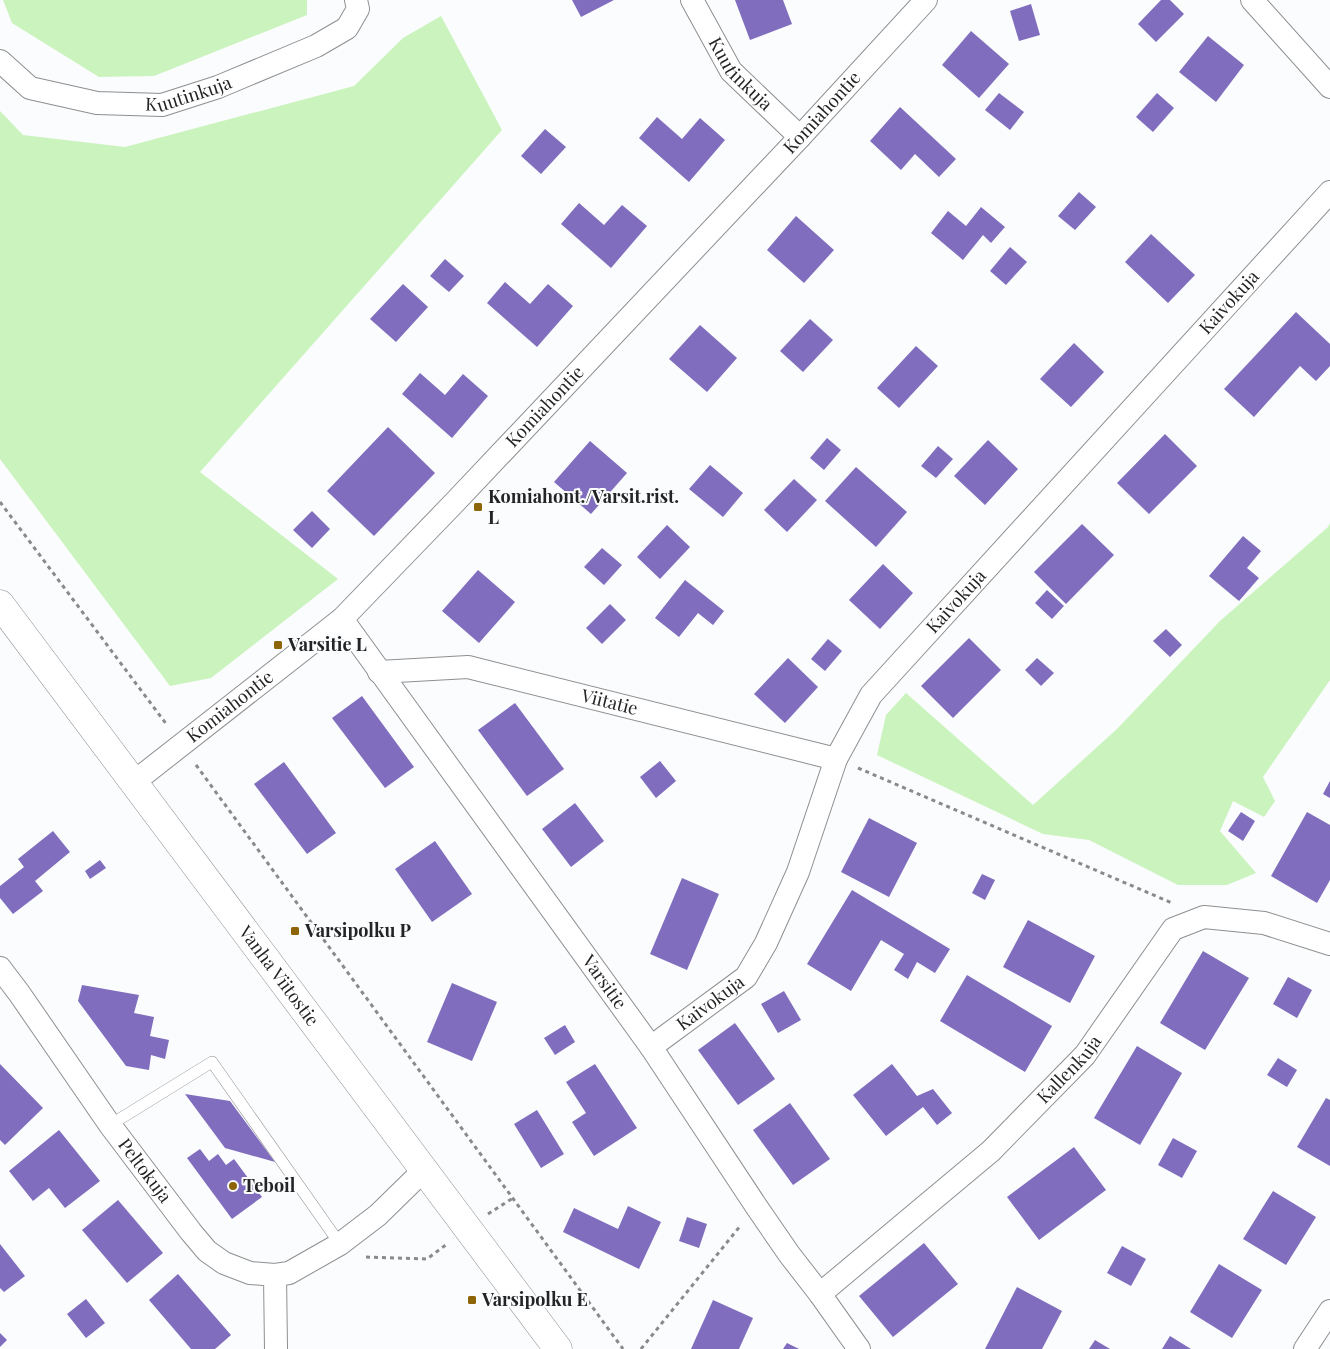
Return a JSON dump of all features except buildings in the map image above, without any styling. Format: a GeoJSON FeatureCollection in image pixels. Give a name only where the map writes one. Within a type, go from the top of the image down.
{"type":"FeatureCollection","features":[{"type":"Feature","properties":{"kind":"main road","name":"Vanha Viitostie"},"geometry":{"type":"LineString","coordinates":[[0,604],[558,1349]]}},
{"type":"Feature","properties":{"kind":"street","name":"Kuutinkuja"},"geometry":{"type":"LineString","coordinates":[[0,61],[30,88],[97,103],[162,105],[218,87],[316,46],[347,28],[358,9],[356,0]]}},
{"type":"Feature","properties":{"kind":"street","name":"Kuutinkuja"},"geometry":{"type":"LineString","coordinates":[[692,0],[731,71],[800,137]]}},
{"type":"Feature","properties":{"kind":"street","name":"Komiahontie"},"geometry":{"type":"LineString","coordinates":[[134,782],[342,619],[800,137],[926,0]]}},
{"type":"Feature","properties":{"kind":"street"},"geometry":{"type":"LineString","coordinates":[[1252,0],[1330,87]]}},
{"type":"Feature","properties":{"kind":"street","name":"Kaivokuja"},"geometry":{"type":"LineString","coordinates":[[651,1048],[746,977],[766,943],[798,872],[836,759],[871,695],[1330,192]]}},
{"type":"Feature","properties":{"kind":"street","name":"Varsitie"},"geometry":{"type":"LineString","coordinates":[[342,619],[651,1048],[789,1254],[859,1349]]}},
{"type":"Feature","properties":{"kind":"street","name":"Viitatie"},"geometry":{"type":"LineString","coordinates":[[379,672],[468,667],[836,759]]}},
{"type":"Feature","properties":{"kind":"street","name":"Kallenkuja"},"geometry":{"type":"LineString","coordinates":[[820,1294],[992,1151],[1085,1055],[1173,929],[1204,917],[1264,923],[1330,944]]}},
{"type":"Feature","properties":{"kind":"street","name":"Peltokuja"},"geometry":{"type":"LineString","coordinates":[[0,968],[110,1125],[207,1251],[224,1263],[250,1273],[275,1275]]}},
{"type":"Feature","properties":{"kind":"street"},"geometry":{"type":"LineString","coordinates":[[276,1349],[275,1275],[289,1272],[340,1244],[378,1215],[424,1170]]}},
{"type":"Feature","properties":{"kind":"street"},"geometry":{"type":"LineString","coordinates":[[1305,1349],[1330,1311]]}},
{"type":"Feature","properties":{"kind":"lane"},"geometry":{"type":"LineString","coordinates":[[110,1125],[212,1062],[340,1244]]}},
{"type":"Feature","properties":{"kind":"path"},"geometry":{"type":"LineString","coordinates":[[0,502],[182,745],[623,1349]]}},
{"type":"Feature","properties":{"kind":"path"},"geometry":{"type":"LineString","coordinates":[[836,759],[1204,917]]}},
{"type":"Feature","properties":{"kind":"path"},"geometry":{"type":"LineString","coordinates":[[358,1261],[367,1256],[427,1258],[513,1198]]}},
{"type":"Feature","properties":{"kind":"path"},"geometry":{"type":"LineString","coordinates":[[642,1349],[756,1206]]}},
{"type":"Feature","properties":{"kind":"green space"},"geometry":{"type":"Polygon","coordinates":[[[3,0],[307,0],[307,15],[154,76],[99,77],[12,23],[3,0]]]}},
{"type":"Feature","properties":{"kind":"green space"},"geometry":{"type":"Polygon","coordinates":[[[441,16],[502,130],[200,472],[338,579],[211,678],[170,686],[0,459],[0,111],[23,135],[125,147],[354,86],[403,38],[441,16]]]}},
{"type":"Feature","properties":{"kind":"green space"},"geometry":{"type":"Polygon","coordinates":[[[1330,523],[1330,680],[1263,777],[1275,801],[1264,817],[1233,801],[1220,831],[1256,873],[1227,885],[1178,885],[1089,840],[1043,834],[877,755],[886,715],[906,693],[1033,805],[1117,729],[1220,621],[1328,527],[1330,523]]]}},
{"type":"Feature","properties":{"kind":"place","name":"Komiahont./Varsit.rist. L"},"geometry":{"type":"Point","coordinates":[478,507]}},
{"type":"Feature","properties":{"kind":"place","name":"Varsitie L"},"geometry":{"type":"Point","coordinates":[278,645]}},
{"type":"Feature","properties":{"kind":"place","name":"Varsipolku P"},"geometry":{"type":"Point","coordinates":[295,931]}},
{"type":"Feature","properties":{"kind":"place","name":"Teboil"},"geometry":{"type":"Point","coordinates":[233,1186]}},
{"type":"Feature","properties":{"kind":"place","name":"Varsipolku E"},"geometry":{"type":"Point","coordinates":[472,1300]}}]}
